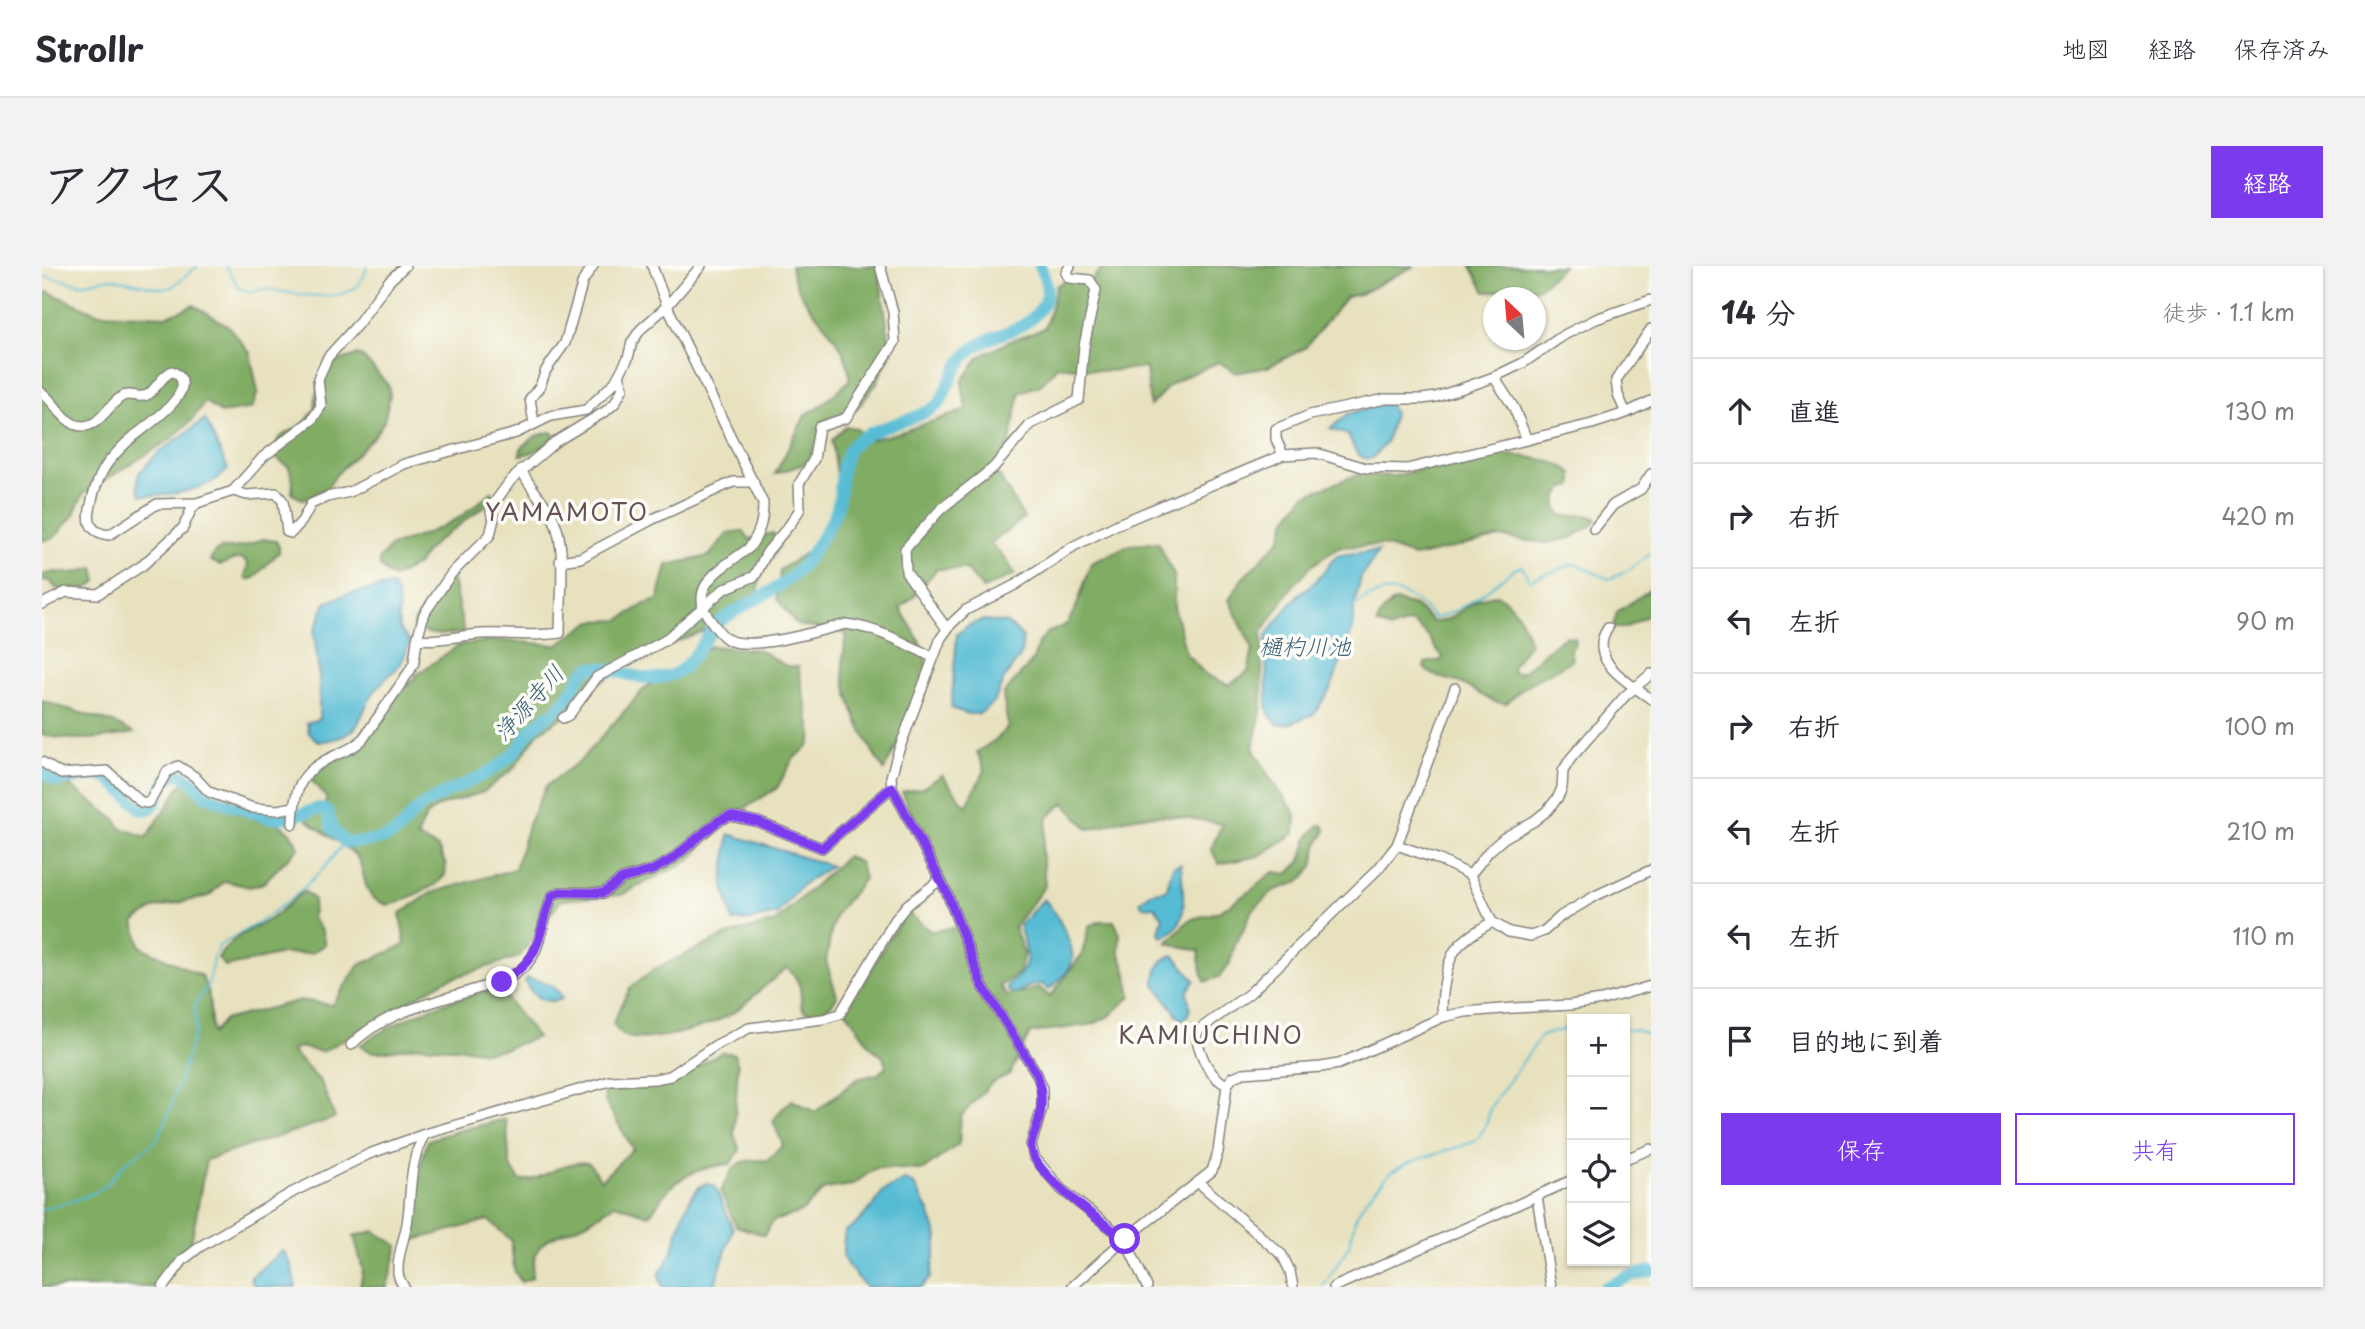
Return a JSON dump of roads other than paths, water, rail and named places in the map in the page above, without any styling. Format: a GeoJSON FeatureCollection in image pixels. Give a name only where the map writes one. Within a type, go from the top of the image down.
{"type":"FeatureCollection","features":[{"type":"Feature","properties":{"kind":"street"},"geometry":{"type":"LineString","coordinates":[[42,393],[70,422],[83,425],[103,417],[127,394],[142,397],[148,394],[164,375],[172,372],[179,375],[183,382],[182,390],[172,404],[119,450],[98,478],[88,518],[90,526],[96,531],[109,535],[157,504],[197,503],[233,491],[263,457],[312,419],[321,406],[318,379],[328,357],[357,325],[388,281],[405,266]]}},
{"type":"Feature","properties":{"kind":"street"},"geometry":{"type":"LineString","coordinates":[[534,423],[530,400],[565,343],[583,281],[593,266]]}},
{"type":"Feature","properties":{"kind":"street"},"geometry":{"type":"LineString","coordinates":[[652,266],[667,306],[763,503],[761,527],[749,548],[706,583],[703,591],[704,611],[722,634],[733,642],[751,643],[846,624],[861,626],[892,637],[932,657]]}},
{"type":"Feature","properties":{"kind":"street"},"geometry":{"type":"LineString","coordinates":[[233,491],[247,495],[281,496],[285,526],[287,532],[291,533],[302,521],[311,504],[350,492],[404,464],[516,433],[560,414],[586,411],[615,382],[628,358],[632,342],[641,329],[667,306],[701,266]]}},
{"type":"Feature","properties":{"kind":"street"},"geometry":{"type":"LineString","coordinates":[[563,718],[569,715],[597,677],[664,641],[704,611],[724,589],[755,576],[767,552],[800,509],[799,484],[814,459],[819,428],[846,418],[895,342],[893,312],[880,266]]}},
{"type":"Feature","properties":{"kind":"street"},"geometry":{"type":"LineString","coordinates":[[947,629],[906,572],[905,549],[941,509],[992,468],[1031,424],[1079,400],[1084,346],[1096,290],[1090,280],[1069,278],[1066,273],[1070,266]]}},
{"type":"Feature","properties":{"kind":"street"},"geometry":{"type":"LineString","coordinates":[[1283,454],[1276,439],[1276,429],[1283,425],[1310,415],[1385,399],[1436,397],[1494,377],[1523,363],[1564,335],[1596,319],[1651,300]]}},
{"type":"Feature","properties":{"kind":"street"},"geometry":{"type":"LineString","coordinates":[[1626,413],[1618,395],[1616,380],[1651,329]]}},
{"type":"Feature","properties":{"kind":"street"},"geometry":{"type":"LineString","coordinates":[[293,824],[295,793],[307,773],[329,758],[355,747],[363,739],[414,663],[424,614],[451,575],[490,535],[494,520],[492,506],[521,469],[555,442],[615,403],[623,388],[619,375]]}},
{"type":"Feature","properties":{"kind":"street"},"geometry":{"type":"LineString","coordinates":[[1494,377],[1514,408],[1527,440]]}},
{"type":"Feature","properties":{"kind":"street"},"geometry":{"type":"LineString","coordinates":[[1147,1287],[1125,1239],[1061,1189],[1034,1157],[1031,1145],[1042,1108],[1042,1088],[1029,1059],[982,985],[940,880],[892,787],[891,777],[897,755],[932,657],[947,629],[966,610],[1015,585],[1074,546],[1118,524],[1283,454],[1316,453],[1366,468],[1406,468],[1592,424],[1626,413],[1651,401]]}},
{"type":"Feature","properties":{"kind":"street"},"geometry":{"type":"LineString","coordinates":[[417,639],[435,641],[475,634],[560,633],[558,531],[553,518],[521,469]]}},
{"type":"Feature","properties":{"kind":"street"},"geometry":{"type":"LineString","coordinates":[[1594,529],[1613,505],[1641,489],[1651,474]]}},
{"type":"Feature","properties":{"kind":"street"},"geometry":{"type":"LineString","coordinates":[[560,561],[580,558],[651,520],[733,482],[754,482]]}},
{"type":"Feature","properties":{"kind":"street"},"geometry":{"type":"LineString","coordinates":[[42,604],[66,592],[97,594],[142,565],[183,528],[197,503]]}},
{"type":"Feature","properties":{"kind":"street"},"geometry":{"type":"LineString","coordinates":[[1608,628],[1603,636],[1603,655],[1618,674],[1651,699]]}},
{"type":"Feature","properties":{"kind":"street"},"geometry":{"type":"LineString","coordinates":[[1470,875],[1489,851],[1504,838],[1548,810],[1562,788],[1563,771],[1571,758],[1634,687],[1651,674]]}},
{"type":"Feature","properties":{"kind":"street"},"geometry":{"type":"LineString","coordinates":[[1227,1086],[1211,1073],[1199,1049],[1196,1035],[1200,1029],[1250,993],[1378,869],[1397,845],[1455,688]]}},
{"type":"Feature","properties":{"kind":"street"},"geometry":{"type":"LineString","coordinates":[[42,762],[61,774],[107,771],[141,802],[150,802],[167,772],[178,766],[194,776],[209,792],[253,808],[277,810],[294,807]]}},
{"type":"Feature","properties":{"kind":"street"},"geometry":{"type":"LineString","coordinates":[[351,1045],[369,1028],[414,1008],[502,982],[520,970],[532,958],[552,896],[560,892],[603,893],[622,879],[653,870],[671,860],[718,821],[730,816],[758,822],[822,848],[892,787]]}},
{"type":"Feature","properties":{"kind":"street"},"geometry":{"type":"LineString","coordinates":[[1397,845],[1440,860],[1470,875],[1492,922],[1509,932],[1536,935],[1597,895],[1651,870]]}},
{"type":"Feature","properties":{"kind":"street"},"geometry":{"type":"LineString","coordinates":[[163,1287],[183,1260],[192,1253],[258,1212],[369,1154],[425,1134],[610,1081],[670,1076],[716,1045],[749,1028],[823,1019],[840,1014],[906,905],[940,880]]}},
{"type":"Feature","properties":{"kind":"street"},"geometry":{"type":"LineString","coordinates":[[1443,1017],[1441,1007],[1451,957],[1465,941],[1492,922]]}},
{"type":"Feature","properties":{"kind":"street"},"geometry":{"type":"LineString","coordinates":[[1072,1287],[1125,1239],[1212,1171],[1216,1162],[1227,1086],[1233,1077],[1243,1073],[1339,1064],[1443,1017],[1465,1012],[1570,1006],[1651,986]]}},
{"type":"Feature","properties":{"kind":"street"},"geometry":{"type":"LineString","coordinates":[[404,1287],[398,1276],[398,1263],[407,1224],[413,1165],[417,1148],[425,1134]]}},
{"type":"Feature","properties":{"kind":"street"},"geometry":{"type":"LineString","coordinates":[[1630,1157],[1651,1149]]}},
{"type":"Feature","properties":{"kind":"street"},"geometry":{"type":"LineString","coordinates":[[1198,1182],[1282,1255],[1290,1271],[1293,1287]]}},
{"type":"Feature","properties":{"kind":"street"},"geometry":{"type":"LineString","coordinates":[[1334,1287],[1567,1182]]}},
{"type":"Feature","properties":{"kind":"street"},"geometry":{"type":"LineString","coordinates":[[1537,1196],[1551,1287]]}},
{"type":"Feature","properties":{"kind":"water"},"geometry":{"type":"Polygon","coordinates":[[[1384,404],[1390,405],[1394,414],[1386,443],[1372,458],[1359,455],[1348,435],[1330,429],[1348,414],[1384,404]]]}},
{"type":"Feature","properties":{"kind":"water"},"geometry":{"type":"Polygon","coordinates":[[[205,419],[228,469],[211,482],[188,491],[141,495],[138,487],[139,473],[157,454],[205,419]]]}},
{"type":"Feature","properties":{"kind":"water","name":"樋杓川池"},"geometry":{"type":"Polygon","coordinates":[[[1379,551],[1361,577],[1354,606],[1353,628],[1331,688],[1314,714],[1279,725],[1270,716],[1267,706],[1266,635],[1298,595],[1316,581],[1337,555],[1379,551]]]}},
{"type":"Feature","properties":{"kind":"water"},"geometry":{"type":"Polygon","coordinates":[[[392,585],[398,597],[399,629],[410,642],[404,658],[375,691],[352,731],[345,736],[319,742],[309,733],[307,723],[319,719],[319,676],[314,632],[326,603],[344,595],[392,585]]]}},
{"type":"Feature","properties":{"kind":"water"},"geometry":{"type":"Polygon","coordinates":[[[984,620],[1007,623],[1023,637],[1021,655],[1004,679],[994,702],[979,714],[968,714],[951,708],[957,634],[969,625],[984,620]]]}},
{"type":"Feature","properties":{"kind":"water"},"geometry":{"type":"Polygon","coordinates":[[[729,834],[831,866],[802,885],[777,914],[733,921],[723,882],[729,834]]]}},
{"type":"Feature","properties":{"kind":"water"},"geometry":{"type":"Polygon","coordinates":[[[1181,864],[1184,896],[1182,916],[1172,932],[1162,937],[1159,933],[1163,917],[1155,907],[1143,906],[1140,902],[1150,893],[1166,890],[1172,869],[1181,864]]]}},
{"type":"Feature","properties":{"kind":"water"},"geometry":{"type":"Polygon","coordinates":[[[1044,899],[1068,940],[1071,965],[1061,979],[1048,990],[1043,984],[1030,986],[1014,994],[1007,990],[1008,984],[1022,972],[1027,959],[1019,926],[1044,899]]]}},
{"type":"Feature","properties":{"kind":"water"},"geometry":{"type":"Polygon","coordinates":[[[1174,955],[1195,980],[1187,992],[1189,1011],[1182,1021],[1155,985],[1159,966],[1174,955]]]}},
{"type":"Feature","properties":{"kind":"water"},"geometry":{"type":"Polygon","coordinates":[[[527,978],[553,986],[562,999],[550,1001],[536,996],[525,982],[527,978]]]}},
{"type":"Feature","properties":{"kind":"water"},"geometry":{"type":"Polygon","coordinates":[[[905,1180],[914,1185],[928,1209],[938,1237],[930,1278],[921,1287],[865,1287],[844,1258],[845,1231],[855,1225],[874,1205],[883,1191],[905,1180]]]}},
{"type":"Feature","properties":{"kind":"water"},"geometry":{"type":"Polygon","coordinates":[[[706,1183],[715,1186],[733,1229],[714,1287],[662,1287],[659,1274],[671,1254],[687,1205],[706,1183]]]}},
{"type":"Feature","properties":{"kind":"water"},"geometry":{"type":"Polygon","coordinates":[[[283,1250],[291,1265],[296,1287],[255,1287],[250,1278],[283,1250]]]}},
{"type":"Feature","properties":{"kind":"waterway"},"geometry":{"type":"LineString","coordinates":[[42,276],[81,284],[111,278],[163,289],[172,287],[198,266]]}},
{"type":"Feature","properties":{"kind":"waterway"},"geometry":{"type":"LineString","coordinates":[[226,266],[240,289],[253,292],[269,289],[321,296],[334,296],[355,288],[367,266]]}},
{"type":"Feature","properties":{"kind":"waterway","name":"浄源寺川"},"geometry":{"type":"LineString","coordinates":[[42,772],[56,781],[95,775],[107,777],[142,810],[155,804],[165,780],[180,774],[196,784],[203,795],[269,818],[292,817],[319,808],[328,812],[332,828],[345,842],[369,841],[392,835],[422,806],[504,762],[530,731],[565,701],[586,670],[593,667],[641,677],[669,676],[688,664],[722,620],[797,572],[819,542],[837,509],[844,463],[851,447],[869,434],[931,410],[940,403],[954,373],[968,353],[983,342],[1019,327],[1035,315],[1045,301],[1047,290],[1040,266]]}},
{"type":"Feature","properties":{"kind":"waterway"},"geometry":{"type":"LineString","coordinates":[[1352,607],[1376,594],[1396,592],[1414,600],[1434,618],[1464,606],[1522,566],[1529,580],[1574,564],[1609,579],[1629,570],[1651,553]]}},
{"type":"Feature","properties":{"kind":"waterway"},"geometry":{"type":"LineString","coordinates":[[42,1209],[96,1192],[107,1184],[124,1164],[157,1140],[167,1118],[196,1029],[195,1005],[209,983],[213,958],[220,945],[261,921],[295,896],[324,868],[345,842]]}},
{"type":"Feature","properties":{"kind":"waterway"},"geometry":{"type":"LineString","coordinates":[[1323,1287],[1350,1244],[1355,1219],[1364,1202],[1391,1172],[1410,1162],[1474,1142],[1485,1127],[1490,1108],[1541,1036],[1567,1028]]}},
{"type":"Feature","properties":{"kind":"waterway"},"geometry":{"type":"LineString","coordinates":[[1630,1030],[1651,1035]]}},
{"type":"Feature","properties":{"kind":"waterway"},"geometry":{"type":"LineString","coordinates":[[1605,1287],[1630,1276],[1651,1271]]}},
{"type":"Feature","properties":{"kind":"district","name":"YAMAMOTO"},"geometry":{"type":"Point","coordinates":[567,513]}},
{"type":"Feature","properties":{"kind":"district","name":"KAMIUCHINO"},"geometry":{"type":"Point","coordinates":[1211,1036]}}]}
